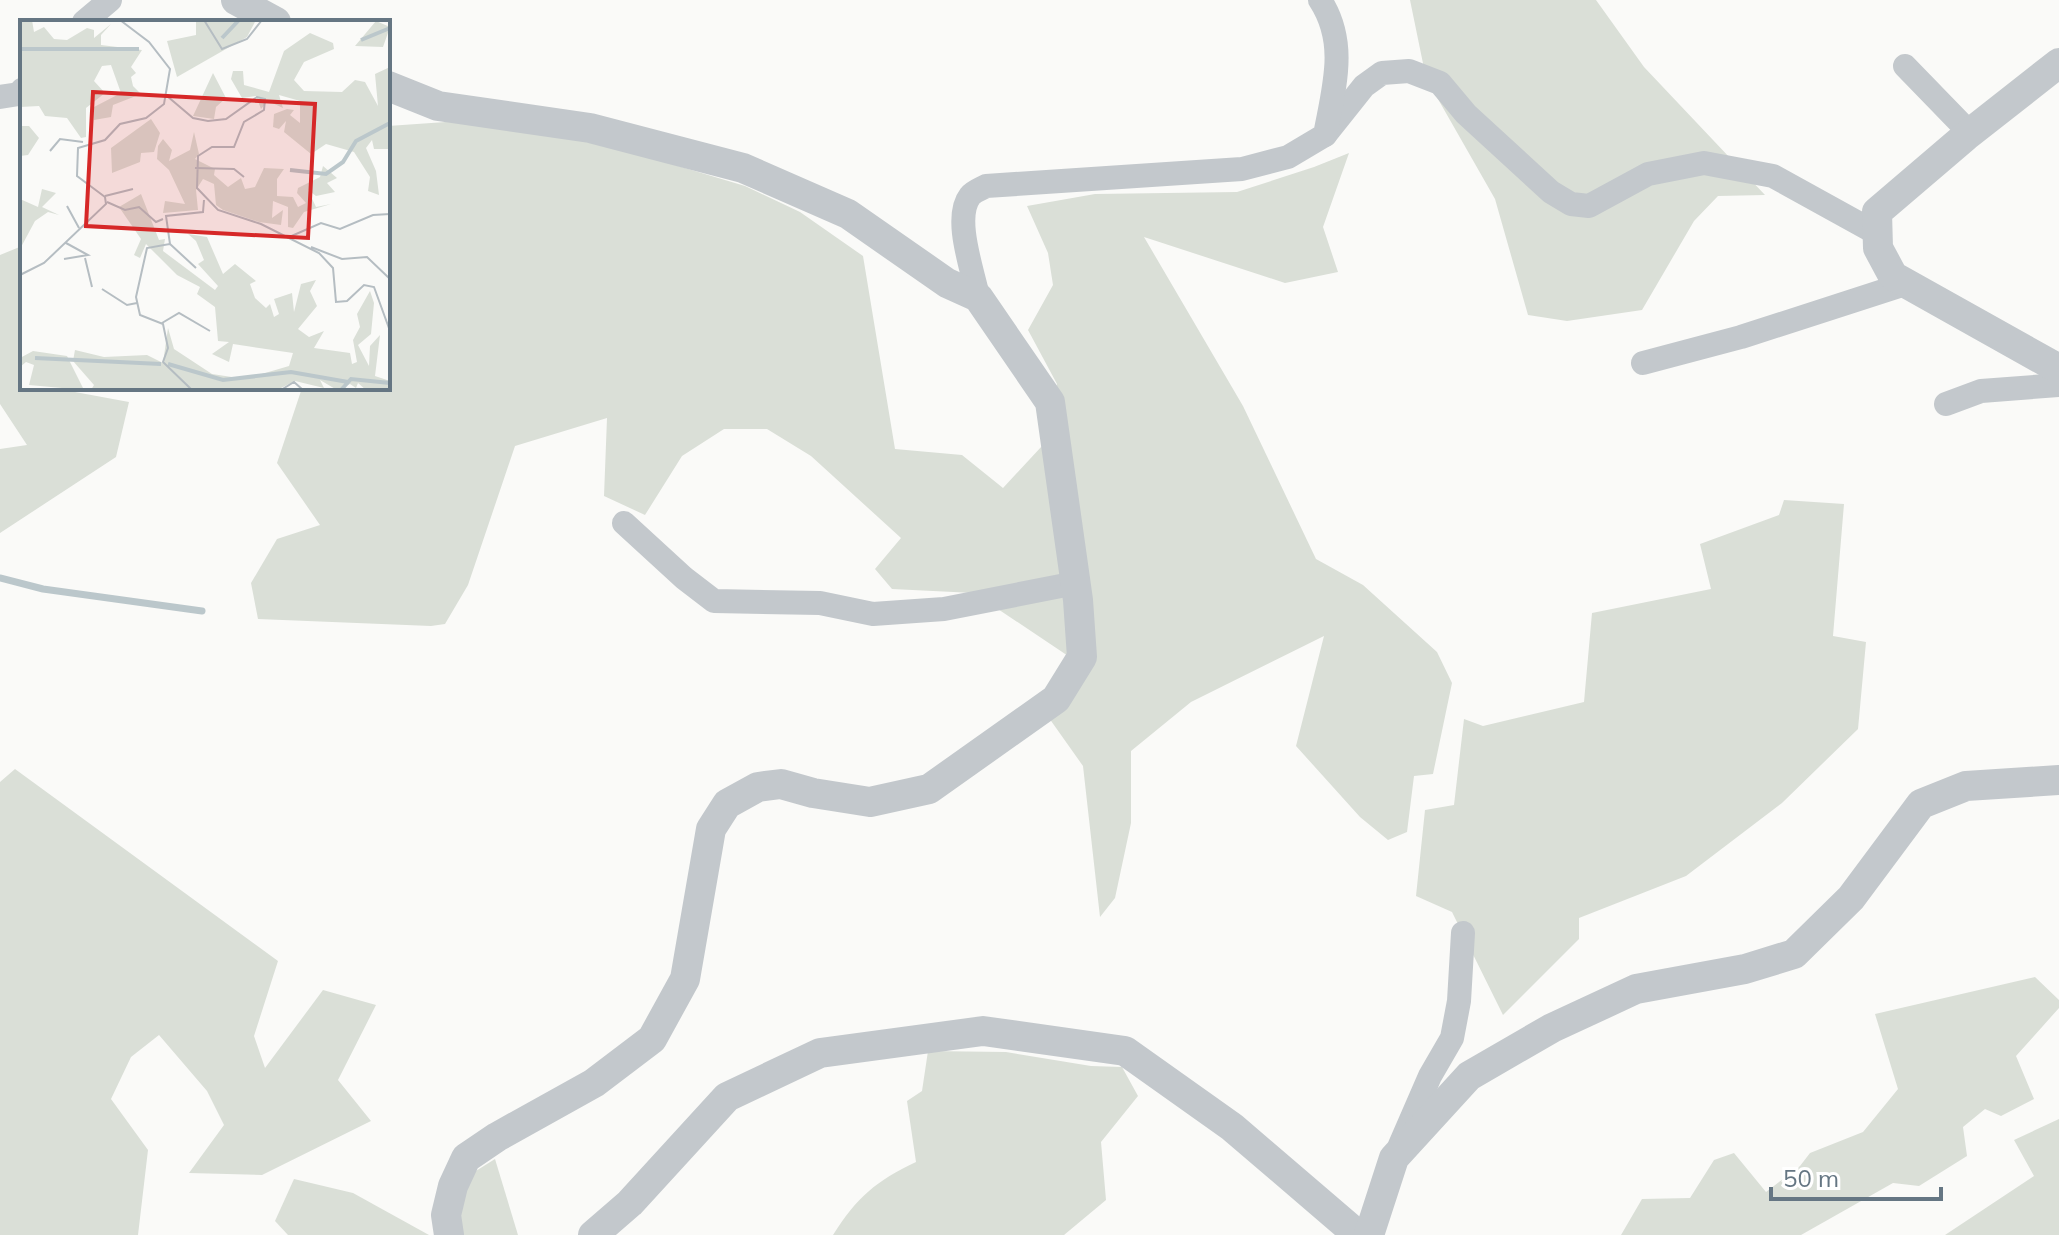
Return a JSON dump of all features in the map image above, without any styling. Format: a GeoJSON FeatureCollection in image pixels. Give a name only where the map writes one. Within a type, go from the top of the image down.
{"type":"FeatureCollection","features":[{"type":"Feature","properties":{"kind":"street"},"geometry":{"type":"LineString","coordinates":[[86,20],[110,0]]}},
{"type":"Feature","properties":{"kind":"street"},"geometry":{"type":"LineString","coordinates":[[236,0],[272,20]]}},
{"type":"Feature","properties":{"kind":"street"},"geometry":{"type":"LineString","coordinates":[[1320,0],[1330,16],[1339,59],[1325,135]]}},
{"type":"Feature","properties":{"kind":"street"},"geometry":{"type":"LineString","coordinates":[[2059,63],[1877,212],[1878,248],[1893,276],[2059,369]]}},
{"type":"Feature","properties":{"kind":"street"},"geometry":{"type":"LineString","coordinates":[[1905,66],[1970,133]]}},
{"type":"Feature","properties":{"kind":"street"},"geometry":{"type":"LineString","coordinates":[[449,1235],[446,1215],[453,1186],[466,1158],[497,1137],[594,1083],[652,1039],[685,979],[711,829],[727,804],[758,787],[781,784],[813,793],[870,802],[929,789],[1056,699],[1082,657],[1076,583],[1050,402],[978,297],[964,231],[963,210],[971,194],[986,186],[1242,169],[1288,157],[1325,135],[1364,86],[1382,73],[1409,71],[1440,83],[1466,114],[1551,192],[1571,204],[1589,206],[1648,174],[1704,163],[1773,176],[1878,234]]}},
{"type":"Feature","properties":{"kind":"street"},"geometry":{"type":"LineString","coordinates":[[390,87],[438,106],[590,128],[743,168],[848,214],[947,283],[978,297]]}},
{"type":"Feature","properties":{"kind":"street"},"geometry":{"type":"LineString","coordinates":[[0,97],[20,93]]}},
{"type":"Feature","properties":{"kind":"street"},"geometry":{"type":"LineString","coordinates":[[1643,363],[1741,337],[1905,284]]}},
{"type":"Feature","properties":{"kind":"street"},"geometry":{"type":"LineString","coordinates":[[1946,404],[1981,391],[2059,385]]}},
{"type":"Feature","properties":{"kind":"street"},"geometry":{"type":"LineString","coordinates":[[624,523],[714,601],[820,603],[873,614],[944,609],[1076,583]]}},
{"type":"Feature","properties":{"kind":"street"},"geometry":{"type":"LineString","coordinates":[[1394,1158],[1469,1076],[1552,1028],[1636,989],[1745,969],[1794,954],[1851,898],[1921,804],[1966,786],[2059,780]]}},
{"type":"Feature","properties":{"kind":"street"},"geometry":{"type":"LineString","coordinates":[[1369,1235],[1394,1158],[1430,1076],[1452,1038],[1459,1001],[1463,933]]}},
{"type":"Feature","properties":{"kind":"street"},"geometry":{"type":"LineString","coordinates":[[593,1235],[630,1203],[727,1097],[820,1053],[983,1031],[1125,1051],[1232,1127],[1358,1235]]}},
{"type":"Feature","properties":{"kind":"shaded area"},"geometry":{"type":"Polygon","coordinates":[[[1410,0],[1596,0],[1644,67],[1765,195],[1718,196],[1694,221],[1642,310],[1567,321],[1528,315],[1495,199],[1426,78],[1410,0]]]}},
{"type":"Feature","properties":{"kind":"shaded area"},"geometry":{"type":"Polygon","coordinates":[[[460,121],[588,139],[745,186],[800,212],[863,256],[895,449],[962,455],[1003,488],[1042,446],[1057,384],[1028,330],[1053,285],[1048,253],[1027,206],[1095,194],[1237,192],[1349,153],[1323,227],[1338,272],[1285,283],[1144,237],[1243,406],[1316,559],[1363,585],[1437,652],[1452,683],[1433,774],[1414,776],[1407,832],[1388,840],[1360,817],[1296,746],[1324,636],[1191,702],[1131,751],[1131,823],[1115,898],[1100,917],[1083,766],[1049,718],[1089,670],[974,593],[892,589],[875,569],[901,538],[811,456],[767,429],[724,429],[682,456],[645,515],[604,496],[607,418],[515,446],[468,585],[445,624],[258,619],[251,583],[277,539],[320,525],[277,463],[301,390],[390,390],[390,126],[460,121]]]}},
{"type":"Feature","properties":{"kind":"shaded area"},"geometry":{"type":"Polygon","coordinates":[[[20,247],[20,390],[74,390],[129,402],[116,457],[0,533],[0,449],[27,445],[0,404],[0,255],[20,247]]]}},
{"type":"Feature","properties":{"kind":"shaded area"},"geometry":{"type":"Polygon","coordinates":[[[1784,500],[1844,504],[1833,636],[1866,642],[1858,729],[1782,803],[1686,876],[1579,918],[1579,939],[1503,1015],[1452,912],[1416,896],[1425,810],[1454,805],[1464,719],[1483,726],[1584,702],[1592,613],[1711,589],[1700,544],[1779,515],[1784,500]]]}},
{"type":"Feature","properties":{"kind":"shaded area"},"geometry":{"type":"Polygon","coordinates":[[[15,769],[278,961],[254,1036],[265,1068],[323,990],[376,1005],[338,1080],[371,1121],[262,1175],[189,1173],[224,1125],[207,1091],[159,1035],[131,1057],[111,1099],[148,1150],[138,1235],[0,1235],[0,782],[15,769]]]}},
{"type":"Feature","properties":{"kind":"shaded area"},"geometry":{"type":"Polygon","coordinates":[[[2035,977],[2059,1000],[2059,1008],[2016,1056],[2034,1099],[2001,1116],[1985,1109],[1963,1127],[1967,1156],[1919,1186],[1893,1183],[1801,1235],[1621,1235],[1642,1199],[1690,1198],[1714,1160],[1734,1153],[1766,1192],[1800,1166],[1810,1153],[1863,1132],[1898,1089],[1875,1014],[2035,977]]]}},
{"type":"Feature","properties":{"kind":"shaded area"},"geometry":{"type":"Polygon","coordinates":[[[928,1051],[1006,1052],[1091,1066],[1122,1067],[1138,1096],[1101,1142],[1106,1200],[1064,1235],[833,1235],[868,1191],[916,1162],[907,1101],[922,1091],[928,1051]]]}},
{"type":"Feature","properties":{"kind":"shaded area"},"geometry":{"type":"Polygon","coordinates":[[[2059,1119],[2059,1235],[1945,1235],[2034,1176],[2014,1140],[2059,1119]]]}},
{"type":"Feature","properties":{"kind":"shaded area"},"geometry":{"type":"Polygon","coordinates":[[[495,1159],[518,1235],[437,1235],[471,1174],[495,1159]]]}},
{"type":"Feature","properties":{"kind":"shaded area"},"geometry":{"type":"Polygon","coordinates":[[[294,1179],[353,1193],[429,1235],[288,1235],[275,1221],[294,1179]]]}},
{"type":"Feature","properties":{"kind":"waterway"},"geometry":{"type":"LineString","coordinates":[[0,578],[43,589],[202,611]]}}]}
